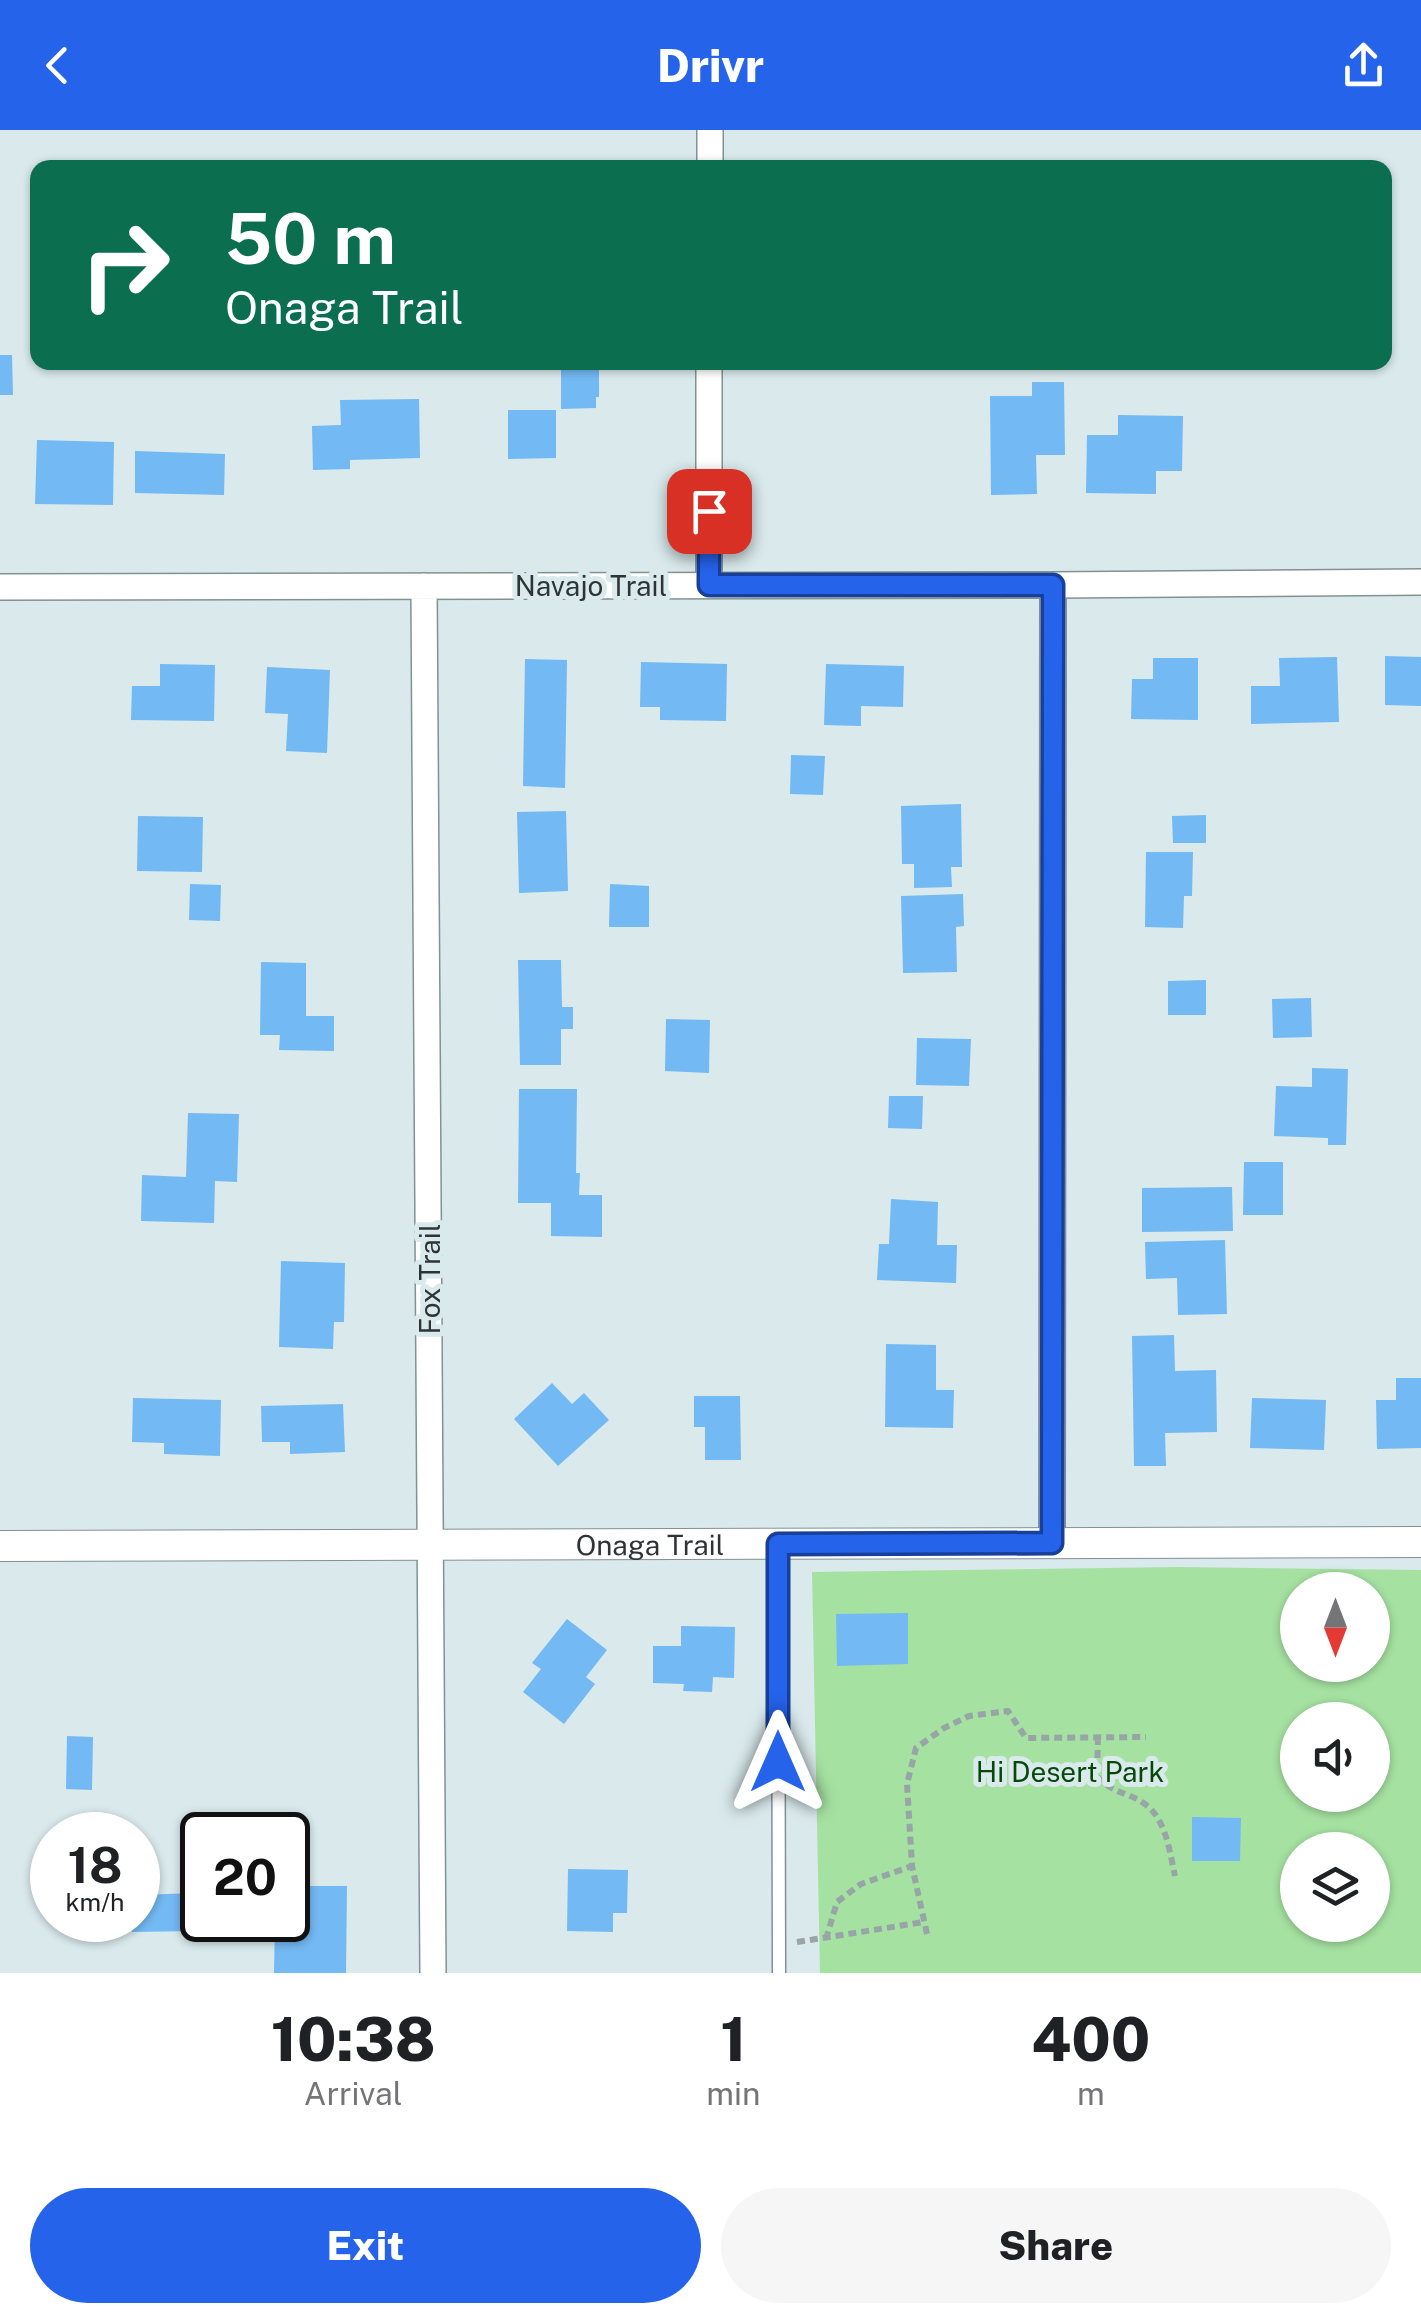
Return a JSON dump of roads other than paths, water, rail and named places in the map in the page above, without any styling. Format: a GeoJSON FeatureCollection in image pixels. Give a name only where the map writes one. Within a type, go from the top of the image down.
{"type":"FeatureCollection","features":[{"type":"Feature","properties":{"kind":"street"},"geometry":{"type":"LineString","coordinates":[[710,130],[710,160]]}},
{"type":"Feature","properties":{"kind":"street"},"geometry":{"type":"LineString","coordinates":[[709,370],[709,585]]}},
{"type":"Feature","properties":{"kind":"street","name":"Navajo Trail"},"geometry":{"type":"LineString","coordinates":[[0,587],[1421,582]]}},
{"type":"Feature","properties":{"kind":"street"},"geometry":{"type":"LineString","coordinates":[[1052,1543],[1053,585]]}},
{"type":"Feature","properties":{"kind":"street","name":"Fox Trail"},"geometry":{"type":"LineString","coordinates":[[424,586],[433,1973]]}},
{"type":"Feature","properties":{"kind":"street","name":"Onaga Trail"},"geometry":{"type":"LineString","coordinates":[[0,1546],[1421,1542]]}},
{"type":"Feature","properties":{"kind":"lane"},"geometry":{"type":"LineString","coordinates":[[778,1544],[779,1973]]}},
{"type":"Feature","properties":{"kind":"park label","name":"Hi Desert Park"},"geometry":{"type":"Point","coordinates":[1070,1771]}}]}
